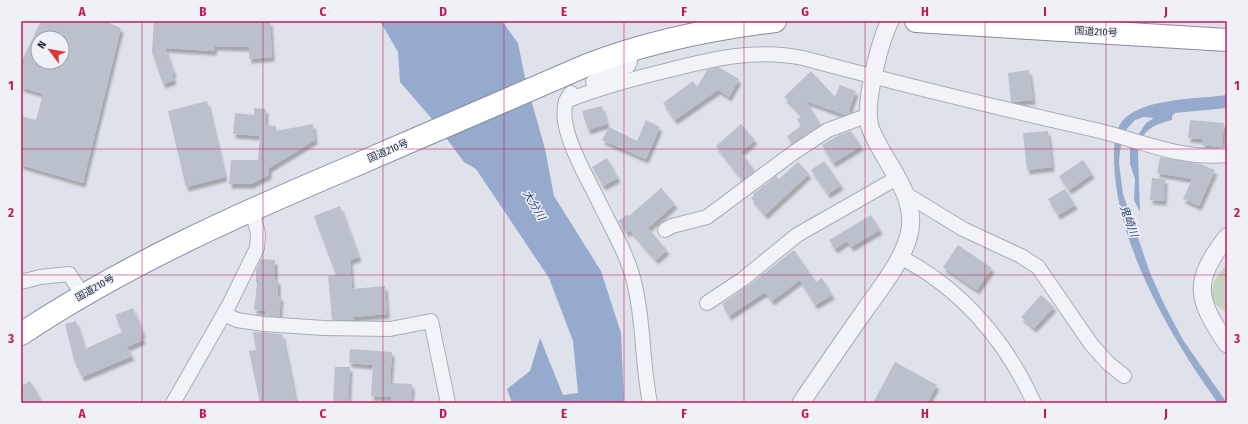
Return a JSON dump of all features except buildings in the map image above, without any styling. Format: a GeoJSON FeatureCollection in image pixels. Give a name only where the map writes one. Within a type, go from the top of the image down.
{"type":"FeatureCollection","features":[{"type":"Feature","properties":{"kind":"highway","name":"国道210号"},"geometry":{"type":"LineString","coordinates":[[21,334],[83,295],[170,247],[252,209],[554,80],[600,61],[714,25],[775,21]]}},
{"type":"Feature","properties":{"kind":"highway","name":"国道210号"},"geometry":{"type":"LineString","coordinates":[[916,21],[1227,40]]}},
{"type":"Feature","properties":{"kind":"street"},"geometry":{"type":"LineString","coordinates":[[801,403],[884,283],[900,257],[910,229],[909,208],[901,185],[873,133],[869,115],[873,77],[882,41],[890,21]]}},
{"type":"Feature","properties":{"kind":"street"},"geometry":{"type":"LineString","coordinates":[[630,51],[630,62],[624,69],[573,91],[566,101],[566,129],[570,141],[622,251],[635,284],[650,403]]}},
{"type":"Feature","properties":{"kind":"street"},"geometry":{"type":"LineString","coordinates":[[566,101],[591,91],[641,76],[728,56],[751,54],[789,55],[873,77],[1092,129],[1180,153],[1200,157],[1227,155]]}},
{"type":"Feature","properties":{"kind":"street"},"geometry":{"type":"LineString","coordinates":[[665,230],[672,226],[707,217],[828,130],[869,115]]}},
{"type":"Feature","properties":{"kind":"street"},"geometry":{"type":"LineString","coordinates":[[708,303],[743,279],[798,235],[901,185]]}},
{"type":"Feature","properties":{"kind":"street"},"geometry":{"type":"LineString","coordinates":[[901,185],[962,229],[1021,256],[1038,267],[1091,344],[1108,363],[1124,376]]}},
{"type":"Feature","properties":{"kind":"street"},"geometry":{"type":"LineString","coordinates":[[173,403],[224,314],[258,244],[258,234],[252,209]]}},
{"type":"Feature","properties":{"kind":"street"},"geometry":{"type":"LineString","coordinates":[[1227,237],[1207,266],[1203,283],[1203,292],[1206,310],[1227,344]]}},
{"type":"Feature","properties":{"kind":"street"},"geometry":{"type":"LineString","coordinates":[[900,257],[949,288],[964,300],[1012,359],[1034,403]]}},
{"type":"Feature","properties":{"kind":"street"},"geometry":{"type":"LineString","coordinates":[[21,282],[40,277],[69,274],[83,295]]}},
{"type":"Feature","properties":{"kind":"street"},"geometry":{"type":"LineString","coordinates":[[224,314],[237,320],[264,324],[324,328],[390,329],[431,321],[448,403]]}},
{"type":"Feature","properties":{"kind":"green space"},"geometry":{"type":"Polygon","coordinates":[[[1227,264],[1227,312],[1214,302],[1212,290],[1217,277],[1227,264]]]}},
{"type":"Feature","properties":{"kind":"water","name":"大分川"},"geometry":{"type":"Polygon","coordinates":[[[380,21],[502,21],[518,43],[525,78],[545,149],[554,196],[601,271],[621,333],[624,403],[512,403],[507,389],[530,371],[540,338],[563,395],[578,393],[573,341],[549,278],[476,169],[464,162],[432,119],[400,82],[398,52],[380,21]]]}},
{"type":"Feature","properties":{"kind":"water","name":"鬼崎川"},"geometry":{"type":"Polygon","coordinates":[[[1227,95],[1227,108],[1175,113],[1172,116],[1172,120],[1154,126],[1145,134],[1139,145],[1138,152],[1140,212],[1134,200],[1135,179],[1130,164],[1130,147],[1146,123],[1154,118],[1144,117],[1135,120],[1125,131],[1120,150],[1119,163],[1123,194],[1150,273],[1183,340],[1227,403],[1218,403],[1182,349],[1165,320],[1135,257],[1124,225],[1117,193],[1114,150],[1115,138],[1121,122],[1135,111],[1173,100],[1227,95]]]}}]}
